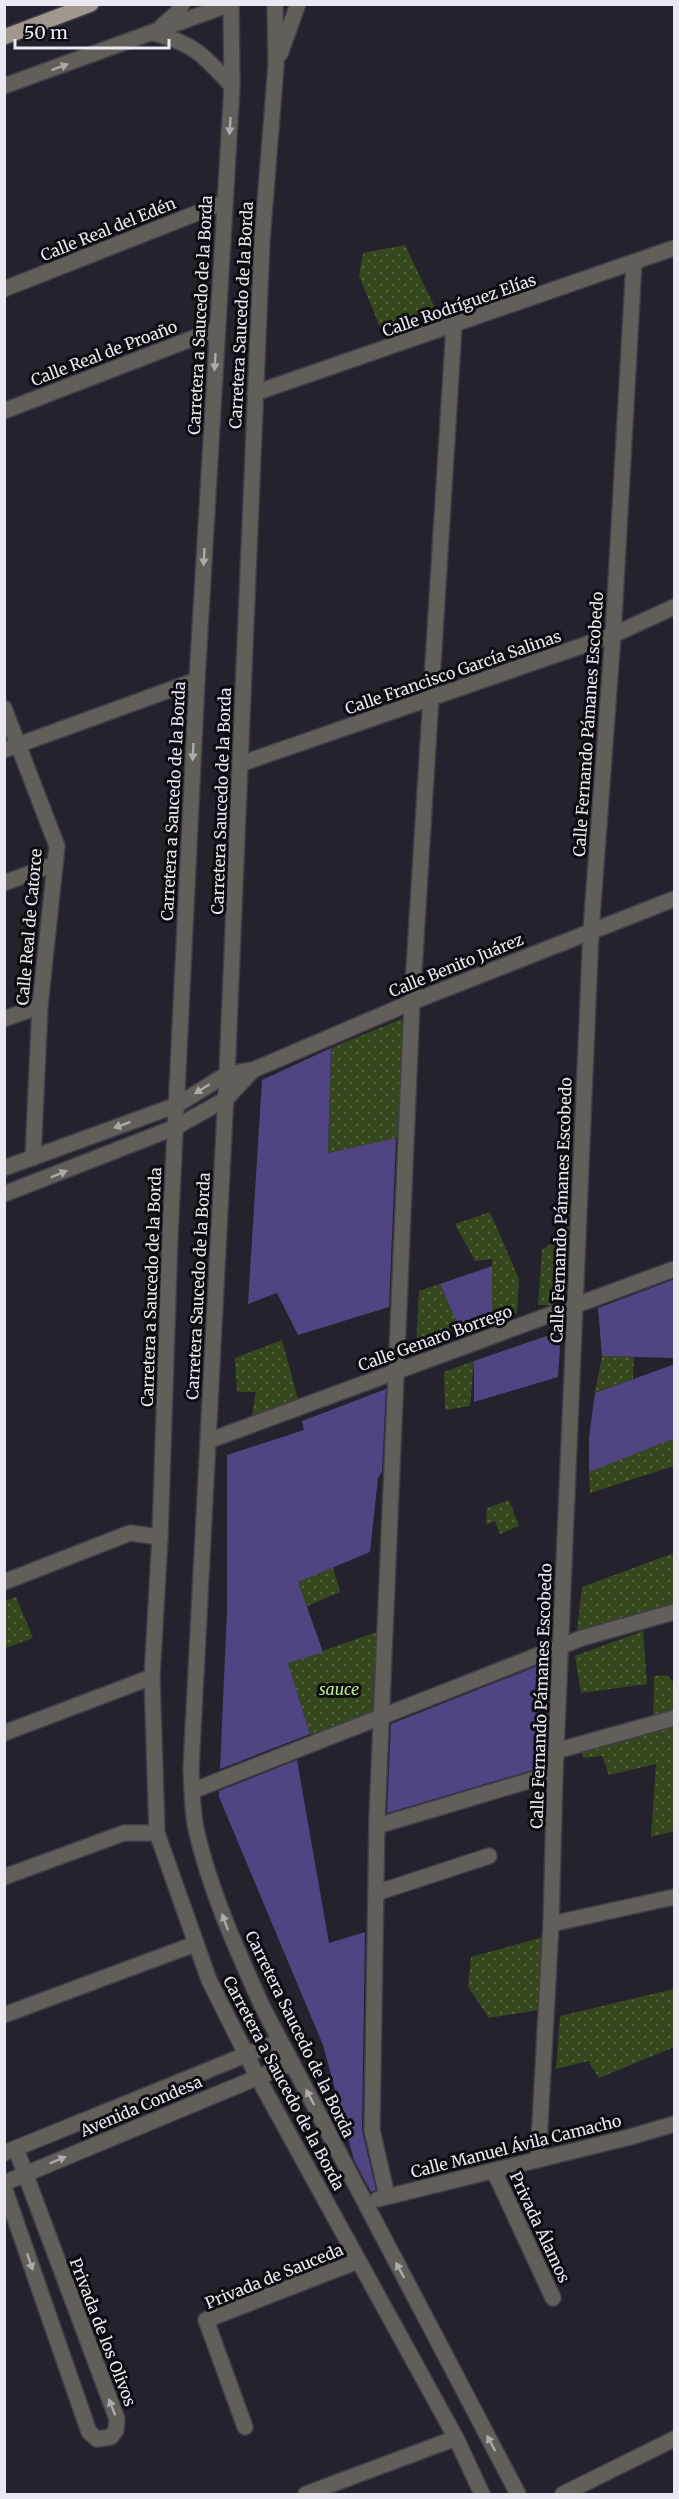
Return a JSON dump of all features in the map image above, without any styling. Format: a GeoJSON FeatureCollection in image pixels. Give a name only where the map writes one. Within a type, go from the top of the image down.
{"type":"FeatureCollection","features":[{"type":"Feature","properties":{"kind":"main road"},"geometry":{"type":"LineString","coordinates":[[4,37],[91,4]]}},
{"type":"Feature","properties":{"kind":"street"},"geometry":{"type":"LineString","coordinates":[[153,33],[177,13],[182,4]]}},
{"type":"Feature","properties":{"kind":"street"},"geometry":{"type":"LineString","coordinates":[[4,86],[231,4]]}},
{"type":"Feature","properties":{"kind":"street","name":"Carretera a Saucedo de la Borda"},"geometry":{"type":"LineString","coordinates":[[231,4],[232,86],[196,680],[170,1235],[160,1537],[152,1677],[157,1833],[209,1980],[257,2076],[456,2438],[482,2494]]}},
{"type":"Feature","properties":{"kind":"street","name":"Carretera Saucedo de la Borda"},"geometry":{"type":"LineString","coordinates":[[274,4],[276,65],[263,209],[226,1099],[191,1769],[192,1791],[196,1827],[225,1921],[262,2006],[518,2494]]}},
{"type":"Feature","properties":{"kind":"street"},"geometry":{"type":"LineString","coordinates":[[276,65],[298,4]]}},
{"type":"Feature","properties":{"kind":"street"},"geometry":{"type":"LineString","coordinates":[[153,33],[195,48],[232,86]]}},
{"type":"Feature","properties":{"kind":"street","name":"Calle Real del Edén"},"geometry":{"type":"LineString","coordinates":[[4,289],[225,202]]}},
{"type":"Feature","properties":{"kind":"street","name":"Calle Rodríguez Elías"},"geometry":{"type":"LineString","coordinates":[[255,393],[675,248]]}},
{"type":"Feature","properties":{"kind":"street","name":"Calle Fernando Pámanes Escobedo"},"geometry":{"type":"LineString","coordinates":[[538,2160],[551,1924],[555,1773],[591,931],[613,635],[634,262]]}},
{"type":"Feature","properties":{"kind":"street"},"geometry":{"type":"LineString","coordinates":[[387,2196],[372,2130],[377,1826],[412,1002],[454,326]]}},
{"type":"Feature","properties":{"kind":"street","name":"Calle Real de Proaño"},"geometry":{"type":"LineString","coordinates":[[4,411],[217,329]]}},
{"type":"Feature","properties":{"kind":"street","name":"Calle Francisco García Salinas"},"geometry":{"type":"LineString","coordinates":[[240,764],[432,700],[613,635],[675,607]]}},
{"type":"Feature","properties":{"kind":"street"},"geometry":{"type":"LineString","coordinates":[[11,747],[196,680]]}},
{"type":"Feature","properties":{"kind":"street","name":"Calle Real de Catorce"},"geometry":{"type":"LineString","coordinates":[[4,708],[11,747],[57,846],[40,1006],[33,1158]]}},
{"type":"Feature","properties":{"kind":"street"},"geometry":{"type":"LineString","coordinates":[[4,884],[55,864]]}},
{"type":"Feature","properties":{"kind":"street","name":"Calle Benito Juárez"},"geometry":{"type":"LineString","coordinates":[[227,1074],[253,1070],[412,1002],[675,899]]}},
{"type":"Feature","properties":{"kind":"street"},"geometry":{"type":"LineString","coordinates":[[4,1019],[40,1006]]}},
{"type":"Feature","properties":{"kind":"street","name":"Calle Benito Juárez"},"geometry":{"type":"LineString","coordinates":[[4,1194],[176,1127],[226,1099],[253,1070]]}},
{"type":"Feature","properties":{"kind":"street"},"geometry":{"type":"LineString","coordinates":[[4,1168],[177,1105],[227,1074]]}},
{"type":"Feature","properties":{"kind":"street","name":"Calle Genaro Borrego"},"geometry":{"type":"LineString","coordinates":[[208,1441],[675,1269]]}},
{"type":"Feature","properties":{"kind":"street"},"geometry":{"type":"LineString","coordinates":[[4,1581],[130,1533],[160,1537]]}},
{"type":"Feature","properties":{"kind":"street"},"geometry":{"type":"LineString","coordinates":[[192,1791],[582,1638],[675,1612]]}},
{"type":"Feature","properties":{"kind":"street"},"geometry":{"type":"LineString","coordinates":[[4,1733],[152,1677]]}},
{"type":"Feature","properties":{"kind":"street"},"geometry":{"type":"LineString","coordinates":[[556,1751],[675,1718]]}},
{"type":"Feature","properties":{"kind":"street"},"geometry":{"type":"LineString","coordinates":[[377,1826],[555,1773]]}},
{"type":"Feature","properties":{"kind":"street"},"geometry":{"type":"LineString","coordinates":[[4,1877],[124,1833],[157,1833]]}},
{"type":"Feature","properties":{"kind":"street"},"geometry":{"type":"LineString","coordinates":[[376,1893],[489,1856]]}},
{"type":"Feature","properties":{"kind":"street"},"geometry":{"type":"LineString","coordinates":[[551,1924],[675,1896]]}},
{"type":"Feature","properties":{"kind":"street"},"geometry":{"type":"LineString","coordinates":[[4,2015],[195,1944]]}},
{"type":"Feature","properties":{"kind":"street","name":"Avenida Condesa"},"geometry":{"type":"LineString","coordinates":[[10,2151],[280,2041]]}},
{"type":"Feature","properties":{"kind":"street","name":"Avenida Condesa"},"geometry":{"type":"LineString","coordinates":[[4,2185],[292,2063]]}},
{"type":"Feature","properties":{"kind":"street","name":"Calle Manuel Ávila Camacho"},"geometry":{"type":"LineString","coordinates":[[365,2203],[675,2124]]}},
{"type":"Feature","properties":{"kind":"street","name":"Privada de los Olivos"},"geometry":{"type":"LineString","coordinates":[[4,2185],[89,2432],[97,2439],[111,2437],[116,2430],[117,2419],[24,2175],[10,2151]]}},
{"type":"Feature","properties":{"kind":"street","name":"Privada Álamos"},"geometry":{"type":"LineString","coordinates":[[494,2171],[553,2298]]}},
{"type":"Feature","properties":{"kind":"street"},"geometry":{"type":"LineString","coordinates":[[20,2230],[42,2221]]}},
{"type":"Feature","properties":{"kind":"street","name":"Privada de Sauceda"},"geometry":{"type":"LineString","coordinates":[[245,2427],[206,2320],[358,2261]]}},
{"type":"Feature","properties":{"kind":"street"},"geometry":{"type":"LineString","coordinates":[[56,2336],[82,2328]]}},
{"type":"Feature","properties":{"kind":"street"},"geometry":{"type":"LineString","coordinates":[[306,2494],[323,2492],[456,2438]]}},
{"type":"Feature","properties":{"kind":"street"},"geometry":{"type":"LineString","coordinates":[[563,2494],[675,2439]]}},
{"type":"Feature","properties":{"kind":"green space"},"geometry":{"type":"Polygon","coordinates":[[[405,245],[437,312],[380,327],[359,276],[363,253],[405,245]]]}},
{"type":"Feature","properties":{"kind":"green space"},"geometry":{"type":"Polygon","coordinates":[[[411,1015],[406,1136],[328,1153],[331,1048],[411,1015]]]}},
{"type":"Feature","properties":{"kind":"green space"},"geometry":{"type":"Polygon","coordinates":[[[580,1199],[575,1305],[538,1305],[542,1250],[558,1239],[555,1212],[580,1199]]]}},
{"type":"Feature","properties":{"kind":"green space"},"geometry":{"type":"Polygon","coordinates":[[[490,1212],[519,1279],[517,1313],[492,1322],[492,1259],[475,1261],[455,1224],[490,1212]]]}},
{"type":"Feature","properties":{"kind":"green space"},"geometry":{"type":"Polygon","coordinates":[[[440,1284],[462,1334],[416,1349],[419,1291],[440,1284]]]}},
{"type":"Feature","properties":{"kind":"green space"},"geometry":{"type":"Polygon","coordinates":[[[282,1340],[300,1407],[250,1426],[256,1392],[237,1392],[235,1358],[282,1340]]]}},
{"type":"Feature","properties":{"kind":"green space"},"geometry":{"type":"Polygon","coordinates":[[[602,1356],[634,1357],[633,1379],[595,1393],[602,1356]]]}},
{"type":"Feature","properties":{"kind":"green space"},"geometry":{"type":"Polygon","coordinates":[[[474,1361],[470,1406],[445,1410],[444,1372],[474,1361]]]}},
{"type":"Feature","properties":{"kind":"green space"},"geometry":{"type":"Polygon","coordinates":[[[674,1438],[674,1466],[590,1493],[589,1472],[674,1438]]]}},
{"type":"Feature","properties":{"kind":"green space"},"geometry":{"type":"Polygon","coordinates":[[[509,1500],[519,1526],[500,1534],[495,1521],[486,1525],[487,1508],[509,1500]]]}},
{"type":"Feature","properties":{"kind":"green space"},"geometry":{"type":"Polygon","coordinates":[[[674,1553],[674,1604],[577,1631],[582,1587],[674,1553]]]}},
{"type":"Feature","properties":{"kind":"green space"},"geometry":{"type":"Polygon","coordinates":[[[333,1567],[340,1592],[305,1607],[298,1582],[333,1567]]]}},
{"type":"Feature","properties":{"kind":"green space"},"geometry":{"type":"Polygon","coordinates":[[[16,1597],[33,1638],[5,1648],[5,1601],[16,1597]]]}},
{"type":"Feature","properties":{"kind":"green space","name":"sauce"},"geometry":{"type":"Polygon","coordinates":[[[385,1629],[382,1717],[313,1743],[288,1663],[385,1629]]]}},
{"type":"Feature","properties":{"kind":"green space"},"geometry":{"type":"Polygon","coordinates":[[[643,1631],[647,1684],[581,1693],[575,1656],[643,1631]]]}},
{"type":"Feature","properties":{"kind":"green space"},"geometry":{"type":"Polygon","coordinates":[[[667,1675],[674,1683],[674,1831],[651,1837],[656,1764],[609,1775],[602,1756],[583,1758],[581,1750],[653,1731],[654,1676],[667,1675]]]}},
{"type":"Feature","properties":{"kind":"green space"},"geometry":{"type":"Polygon","coordinates":[[[544,1937],[538,2010],[489,2018],[468,1987],[471,1957],[544,1937]]]}},
{"type":"Feature","properties":{"kind":"green space"},"geometry":{"type":"Polygon","coordinates":[[[674,1989],[674,2047],[599,2078],[588,2061],[556,2069],[560,2016],[674,1989]]]}},
{"type":"Feature","properties":{"kind":"building"},"geometry":{"type":"Polygon","coordinates":[[[331,1048],[328,1153],[396,1138],[389,1307],[298,1335],[277,1293],[248,1304],[262,1080],[331,1048]]]}},
{"type":"Feature","properties":{"kind":"building"},"geometry":{"type":"Polygon","coordinates":[[[492,1266],[492,1322],[462,1334],[440,1284],[492,1266]]]}},
{"type":"Feature","properties":{"kind":"building"},"geometry":{"type":"Polygon","coordinates":[[[675,1279],[675,1358],[602,1356],[598,1308],[675,1279]]]}},
{"type":"Feature","properties":{"kind":"building"},"geometry":{"type":"Polygon","coordinates":[[[561,1331],[558,1377],[474,1402],[474,1361],[561,1331]]]}},
{"type":"Feature","properties":{"kind":"building"},"geometry":{"type":"Polygon","coordinates":[[[675,1364],[675,1438],[589,1472],[589,1437],[595,1393],[675,1364]]]}},
{"type":"Feature","properties":{"kind":"building"},"geometry":{"type":"Polygon","coordinates":[[[386,1389],[382,1472],[378,1478],[370,1552],[298,1582],[323,1652],[288,1663],[310,1734],[220,1769],[227,1611],[227,1455],[304,1430],[302,1421],[386,1389]]]}},
{"type":"Feature","properties":{"kind":"building"},"geometry":{"type":"Polygon","coordinates":[[[550,1661],[546,1766],[387,1813],[391,1724],[550,1661]]]}},
{"type":"Feature","properties":{"kind":"building"},"geometry":{"type":"Polygon","coordinates":[[[297,1760],[329,1943],[365,1932],[362,2130],[376,2190],[371,2192],[354,2160],[323,2045],[219,1797],[219,1791],[297,1760]]]}}]}
